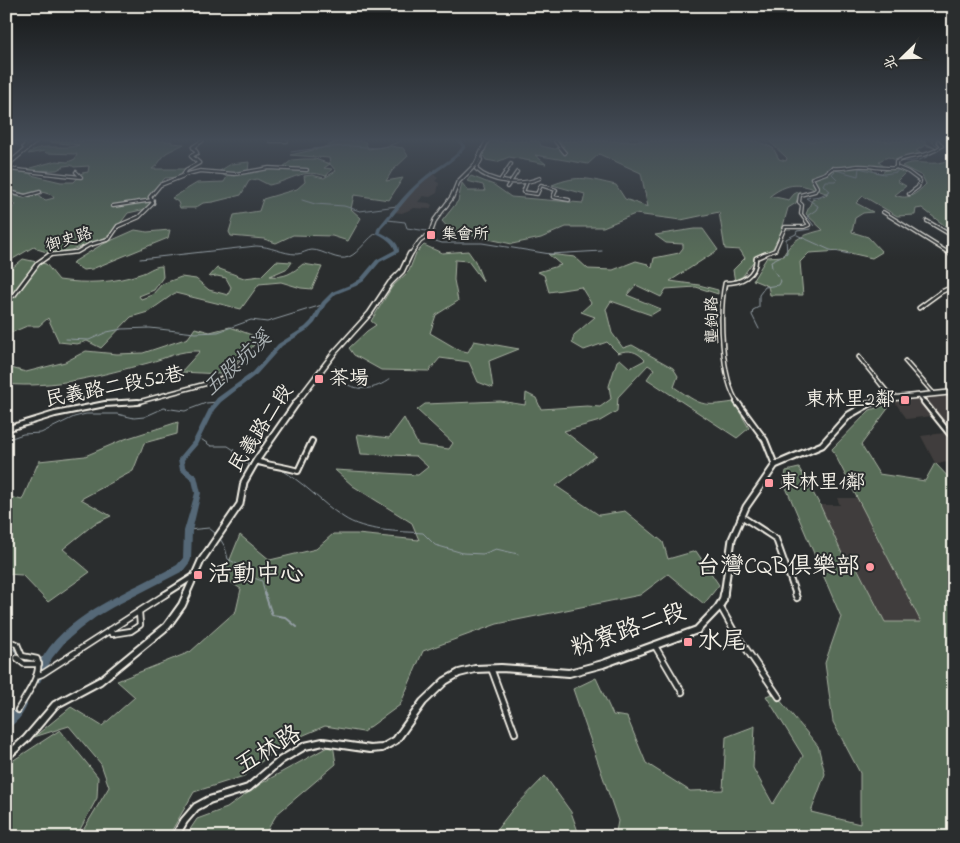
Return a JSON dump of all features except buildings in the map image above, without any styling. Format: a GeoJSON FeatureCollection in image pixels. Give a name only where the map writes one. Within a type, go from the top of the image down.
{"type":"FeatureCollection","features":[{"type":"Feature","properties":{"kind":"main road","name":"民義路二段"},"geometry":{"type":"LineString","coordinates":[[6,757],[26,739],[54,705],[100,681],[167,626],[182,605],[194,576],[240,504],[244,482],[254,464],[289,412],[335,352],[370,313],[390,283],[402,271],[407,259],[420,241],[428,236],[435,220],[452,197],[460,180]]}},
{"type":"Feature","properties":{"kind":"main road"},"geometry":{"type":"LineString","coordinates":[[720,606],[723,600],[732,539],[741,516],[775,465],[822,445],[849,416],[861,407],[876,400],[954,392]]}},
{"type":"Feature","properties":{"kind":"main road","name":"粉寮路二段"},"geometry":{"type":"LineString","coordinates":[[370,748],[382,748],[396,740],[423,702],[445,681],[459,673],[491,668],[518,668],[569,673],[603,664],[697,630],[720,606]]}},
{"type":"Feature","properties":{"kind":"main road","name":"五林路"},"geometry":{"type":"LineString","coordinates":[[175,837],[184,821],[196,807],[209,800],[248,788],[281,760],[305,746],[323,742],[370,748]]}},
{"type":"Feature","properties":{"kind":"street","name":"御史路"},"geometry":{"type":"LineString","coordinates":[[6,298],[14,295],[38,263],[52,254],[77,252],[89,245],[109,239],[118,226],[142,214],[153,203],[150,196],[160,185],[176,180]]}},
{"type":"Feature","properties":{"kind":"street"},"geometry":{"type":"LineString","coordinates":[[508,180],[527,182],[532,180]]}},
{"type":"Feature","properties":{"kind":"street","name":"壟鉤路"},"geometry":{"type":"LineString","coordinates":[[775,465],[765,439],[735,398],[721,327],[723,290],[725,283],[734,284],[752,274],[757,266],[756,258],[775,250],[785,227],[804,228],[809,225],[801,214],[802,205],[799,202],[800,196],[815,191],[817,187],[813,180]]}},
{"type":"Feature","properties":{"kind":"street"},"geometry":{"type":"LineString","coordinates":[[909,194],[915,190],[919,180]]}},
{"type":"Feature","properties":{"kind":"street"},"geometry":{"type":"LineString","coordinates":[[507,187],[511,181]]}},
{"type":"Feature","properties":{"kind":"street"},"geometry":{"type":"LineString","coordinates":[[527,182],[523,192],[537,194],[541,185],[554,188],[556,190],[553,197],[569,200]]}},
{"type":"Feature","properties":{"kind":"street"},"geometry":{"type":"LineString","coordinates":[[6,191],[25,196],[40,192]]}},
{"type":"Feature","properties":{"kind":"street"},"geometry":{"type":"LineString","coordinates":[[113,206],[152,200]]}},
{"type":"Feature","properties":{"kind":"street"},"geometry":{"type":"LineString","coordinates":[[883,212],[954,257]]}},
{"type":"Feature","properties":{"kind":"street"},"geometry":{"type":"LineString","coordinates":[[927,221],[954,237]]}},
{"type":"Feature","properties":{"kind":"street"},"geometry":{"type":"LineString","coordinates":[[919,308],[941,292],[952,287]]}},
{"type":"Feature","properties":{"kind":"street","name":"民義路二段52巷"},"geometry":{"type":"LineString","coordinates":[[6,429],[62,413],[105,404],[134,403],[210,384],[219,381],[238,368],[250,355]]}},
{"type":"Feature","properties":{"kind":"street"},"geometry":{"type":"LineString","coordinates":[[859,357],[892,398]]}},
{"type":"Feature","properties":{"kind":"street"},"geometry":{"type":"LineString","coordinates":[[905,361],[934,394]]}},
{"type":"Feature","properties":{"kind":"street"},"geometry":{"type":"LineString","coordinates":[[919,396],[950,433]]}},
{"type":"Feature","properties":{"kind":"street"},"geometry":{"type":"LineString","coordinates":[[254,464],[281,464],[298,471],[312,442]]}},
{"type":"Feature","properties":{"kind":"street"},"geometry":{"type":"LineString","coordinates":[[741,516],[776,539],[797,598]]}},
{"type":"Feature","properties":{"kind":"street"},"geometry":{"type":"LineString","coordinates":[[36,676],[42,674],[194,576]]}},
{"type":"Feature","properties":{"kind":"street"},"geometry":{"type":"LineString","coordinates":[[720,606],[734,631],[779,697]]}},
{"type":"Feature","properties":{"kind":"street"},"geometry":{"type":"LineString","coordinates":[[108,630],[112,634],[138,628],[140,625],[139,611]]}},
{"type":"Feature","properties":{"kind":"street"},"geometry":{"type":"LineString","coordinates":[[6,641],[17,644],[22,656],[37,659],[39,664],[36,676],[18,710]]}},
{"type":"Feature","properties":{"kind":"street"},"geometry":{"type":"LineString","coordinates":[[655,646],[682,692]]}},
{"type":"Feature","properties":{"kind":"street"},"geometry":{"type":"LineString","coordinates":[[17,658],[26,665],[39,664]]}},
{"type":"Feature","properties":{"kind":"street"},"geometry":{"type":"LineString","coordinates":[[491,668],[515,733]]}},
{"type":"Feature","properties":{"kind":"shaded area"},"geometry":{"type":"Polygon","coordinates":[[[423,180],[436,180],[439,183],[437,193],[430,197],[423,196],[418,202],[429,203],[432,205],[430,209],[414,208],[402,213],[394,212],[423,180]]]}},
{"type":"Feature","properties":{"kind":"shaded area"},"geometry":{"type":"Polygon","coordinates":[[[954,394],[954,462],[935,463],[921,436],[944,433],[931,416],[907,419],[894,401],[954,394]]]}},
{"type":"Feature","properties":{"kind":"shaded area"},"geometry":{"type":"Polygon","coordinates":[[[837,498],[857,498],[921,622],[884,622],[852,558],[844,558],[820,505],[840,505],[837,498]]]}},
{"type":"Feature","properties":{"kind":"green space"},"geometry":{"type":"Polygon","coordinates":[[[6,180],[74,182],[75,180],[163,180],[149,196],[151,203],[146,209],[128,213],[113,233],[99,241],[71,250],[50,253],[37,249],[35,246],[6,263],[6,213],[16,205],[10,201],[9,197],[11,195],[24,198],[39,195],[40,198],[46,200],[54,198],[52,195],[39,191],[26,194],[6,190],[6,180]]]}},
{"type":"Feature","properties":{"kind":"green space"},"geometry":{"type":"Polygon","coordinates":[[[225,180],[252,180],[249,181],[241,195],[203,203],[195,208],[180,208],[178,202],[172,198],[197,183],[224,182],[225,180]]]}},
{"type":"Feature","properties":{"kind":"green space"},"geometry":{"type":"Polygon","coordinates":[[[260,180],[285,180],[277,183],[269,185],[260,180]]]}},
{"type":"Feature","properties":{"kind":"green space"},"geometry":{"type":"Polygon","coordinates":[[[305,180],[402,180],[389,200],[354,195],[351,209],[361,218],[348,241],[332,236],[293,235],[276,243],[264,239],[231,236],[229,232],[234,215],[259,211],[263,199],[297,189],[305,180]]]}},
{"type":"Feature","properties":{"kind":"green space"},"geometry":{"type":"Polygon","coordinates":[[[468,180],[482,180],[494,185],[511,197],[583,203],[585,194],[552,185],[569,180],[597,180],[616,185],[625,199],[648,207],[643,180],[898,180],[906,186],[895,195],[909,197],[926,184],[924,180],[954,180],[954,233],[922,208],[916,209],[915,215],[897,216],[863,196],[856,203],[873,212],[863,213],[855,218],[852,232],[868,237],[882,252],[872,258],[841,251],[809,253],[800,262],[803,295],[770,295],[768,286],[753,280],[767,257],[783,256],[799,238],[823,230],[806,214],[812,200],[828,194],[805,186],[785,187],[770,196],[789,200],[800,191],[796,203],[788,208],[781,233],[772,250],[752,263],[743,276],[735,282],[733,270],[745,258],[740,250],[725,249],[719,212],[681,220],[635,214],[603,227],[566,227],[541,238],[512,244],[451,231],[442,221],[458,201],[462,183],[468,191],[485,191],[483,185],[468,180]]]}},
{"type":"Feature","properties":{"kind":"green space"},"geometry":{"type":"Polygon","coordinates":[[[703,229],[718,250],[670,281],[718,290],[718,294],[696,287],[666,289],[661,297],[636,285],[627,295],[661,309],[651,315],[611,301],[606,309],[612,333],[623,348],[632,345],[673,368],[678,376],[674,387],[690,398],[708,404],[734,402],[749,428],[737,438],[647,379],[654,369],[648,365],[618,397],[617,411],[600,421],[564,431],[596,456],[556,486],[599,515],[625,511],[663,542],[668,559],[696,551],[719,585],[704,604],[668,574],[640,595],[497,624],[423,651],[400,705],[363,732],[325,726],[283,744],[244,776],[194,792],[168,837],[79,837],[109,787],[101,764],[69,726],[34,737],[71,707],[102,726],[135,697],[117,681],[190,652],[236,611],[241,589],[223,577],[240,535],[270,560],[316,549],[333,534],[357,534],[419,540],[412,523],[353,486],[335,470],[418,475],[428,467],[416,456],[361,454],[357,434],[389,438],[404,418],[418,445],[449,449],[453,443],[417,410],[425,404],[500,401],[525,405],[526,393],[536,398],[541,409],[600,407],[611,399],[609,386],[617,361],[620,359],[630,368],[645,360],[633,352],[618,353],[607,342],[584,350],[572,343],[574,335],[595,317],[581,312],[591,303],[581,287],[549,292],[544,275],[538,272],[561,265],[548,254],[575,257],[588,269],[613,270],[636,261],[648,264],[652,268],[654,258],[679,253],[683,248],[683,244],[666,243],[655,235],[703,229]]]}},
{"type":"Feature","properties":{"kind":"green space"},"geometry":{"type":"Polygon","coordinates":[[[135,230],[147,232],[170,230],[168,238],[92,269],[83,270],[72,263],[101,245],[135,230]]]}},
{"type":"Feature","properties":{"kind":"green space"},"geometry":{"type":"Polygon","coordinates":[[[424,245],[442,253],[468,251],[475,261],[483,281],[468,261],[455,260],[454,280],[458,301],[436,315],[430,333],[459,350],[468,352],[474,341],[519,349],[489,361],[493,388],[478,382],[469,362],[440,358],[429,371],[381,370],[354,355],[349,348],[376,325],[371,321],[392,287],[409,271],[416,253],[424,245]]]}},
{"type":"Feature","properties":{"kind":"green space"},"geometry":{"type":"Polygon","coordinates":[[[23,259],[46,264],[59,280],[79,282],[100,282],[120,279],[162,266],[163,277],[154,290],[139,296],[141,299],[152,295],[162,284],[181,277],[196,279],[209,290],[228,295],[231,287],[226,278],[209,277],[217,268],[244,278],[261,276],[276,261],[292,262],[288,268],[270,276],[288,274],[303,264],[322,267],[312,289],[281,282],[259,284],[241,309],[175,293],[148,312],[131,317],[101,348],[87,341],[77,344],[59,342],[48,318],[39,326],[27,326],[6,335],[6,273],[23,259]]]}},
{"type":"Feature","properties":{"kind":"green space"},"geometry":{"type":"Polygon","coordinates":[[[230,327],[260,338],[247,353],[220,374],[181,372],[200,351],[193,351],[78,380],[42,385],[6,384],[6,377],[11,368],[26,372],[65,362],[86,351],[117,354],[143,353],[188,338],[195,328],[210,332],[230,327]]]}},
{"type":"Feature","properties":{"kind":"green space"},"geometry":{"type":"Polygon","coordinates":[[[892,403],[861,445],[879,474],[925,481],[935,463],[954,483],[954,837],[615,837],[618,821],[573,689],[596,678],[613,715],[627,717],[646,763],[690,791],[723,790],[726,737],[755,726],[753,768],[773,804],[803,756],[766,696],[774,693],[818,746],[825,774],[811,812],[860,824],[860,773],[833,722],[825,663],[841,617],[784,483],[786,471],[799,468],[820,505],[844,558],[852,558],[885,622],[921,622],[832,449],[870,410],[892,403]]]}},
{"type":"Feature","properties":{"kind":"green space"},"geometry":{"type":"Polygon","coordinates":[[[178,422],[177,434],[144,443],[133,471],[81,499],[111,516],[94,524],[63,549],[90,572],[48,602],[22,575],[6,574],[6,496],[22,500],[39,461],[85,456],[125,439],[178,422]]]}},
{"type":"Feature","properties":{"kind":"green space"},"geometry":{"type":"Polygon","coordinates":[[[60,730],[98,777],[97,798],[76,837],[6,837],[6,765],[60,730]]]}},
{"type":"Feature","properties":{"kind":"green space"},"geometry":{"type":"Polygon","coordinates":[[[333,744],[336,764],[277,814],[263,837],[185,837],[197,819],[227,808],[260,784],[333,744]]]}},
{"type":"Feature","properties":{"kind":"green space"},"geometry":{"type":"Polygon","coordinates":[[[545,776],[571,812],[580,837],[491,837],[512,810],[545,776]]]}},
{"type":"Feature","properties":{"kind":"waterway","name":"五股坑溪"},"geometry":{"type":"LineString","coordinates":[[37,679],[49,655],[62,639],[77,626],[110,604],[180,568],[187,559],[188,531],[198,493],[195,478],[182,468],[181,459],[195,443],[212,409],[219,400],[255,373],[280,345],[307,328],[313,322],[324,303],[334,293],[362,280],[378,261],[397,251],[397,248],[390,239],[378,232],[379,229],[423,180]]}},
{"type":"Feature","properties":{"kind":"waterway"},"geometry":{"type":"LineString","coordinates":[[759,329],[752,315],[753,310],[759,307],[759,295],[765,287],[779,285],[781,281],[772,268],[771,261],[787,253],[786,239],[796,234],[797,231],[811,229],[814,226],[807,216],[816,210],[818,206],[806,198],[820,196],[830,191],[823,185],[825,181],[836,180]]}},
{"type":"Feature","properties":{"kind":"waterway"},"geometry":{"type":"LineString","coordinates":[[6,192],[20,196]]}},
{"type":"Feature","properties":{"kind":"waterway"},"geometry":{"type":"LineString","coordinates":[[302,200],[315,204],[344,206],[360,211],[397,206]]}},
{"type":"Feature","properties":{"kind":"waterway"},"geometry":{"type":"LineString","coordinates":[[388,220],[405,222],[407,228],[427,231],[429,239],[442,243],[482,243],[550,254],[602,251]]}},
{"type":"Feature","properties":{"kind":"waterway"},"geometry":{"type":"LineString","coordinates":[[140,259],[256,246],[292,254],[299,254],[310,250],[344,258],[353,255],[378,232]]}},
{"type":"Feature","properties":{"kind":"waterway"},"geometry":{"type":"LineString","coordinates":[[797,235],[830,250],[849,254]]}},
{"type":"Feature","properties":{"kind":"waterway"},"geometry":{"type":"LineString","coordinates":[[66,339],[89,340],[107,332],[122,329],[150,328],[195,333],[218,332],[251,320],[267,322],[322,305]]}},
{"type":"Feature","properties":{"kind":"waterway"},"geometry":{"type":"LineString","coordinates":[[335,366],[342,371],[342,382],[355,387],[379,386],[390,379]]}},
{"type":"Feature","properties":{"kind":"waterway"},"geometry":{"type":"LineString","coordinates":[[6,440],[23,434],[41,433],[74,417],[86,414],[117,414],[134,418],[144,417],[164,408],[185,411],[206,403],[218,402]]}},
{"type":"Feature","properties":{"kind":"waterway"},"geometry":{"type":"LineString","coordinates":[[198,437],[211,446],[228,446],[234,450],[234,459],[252,465]]}},
{"type":"Feature","properties":{"kind":"waterway"},"geometry":{"type":"LineString","coordinates":[[256,466],[274,467]]}},
{"type":"Feature","properties":{"kind":"waterway"},"geometry":{"type":"LineString","coordinates":[[278,468],[343,517],[361,526],[382,530],[423,533],[435,545],[463,553],[483,554],[496,549],[518,554]]}},
{"type":"Feature","properties":{"kind":"waterway"},"geometry":{"type":"LineString","coordinates":[[188,530],[209,528],[216,534]]}},
{"type":"Feature","properties":{"kind":"waterway"},"geometry":{"type":"LineString","coordinates":[[219,537],[225,547],[228,559],[237,564],[241,573],[262,581],[265,595]]}},
{"type":"Feature","properties":{"kind":"waterway"},"geometry":{"type":"LineString","coordinates":[[265,594],[272,615],[285,617],[297,627]]}},
{"type":"Feature","properties":{"kind":"waterway"},"geometry":{"type":"LineString","coordinates":[[6,648],[14,649],[21,659],[29,662]]}},
{"type":"Feature","properties":{"kind":"waterway"},"geometry":{"type":"LineString","coordinates":[[33,662],[48,656]]}},
{"type":"Feature","properties":{"kind":"waterway","name":"五股坑溪"},"geometry":{"type":"LineString","coordinates":[[6,725],[14,718],[23,705]]}},
{"type":"Feature","properties":{"kind":"place","name":"集會所"},"geometry":{"type":"Point","coordinates":[431,235]}},
{"type":"Feature","properties":{"kind":"place","name":"茶場"},"geometry":{"type":"Point","coordinates":[319,379]}},
{"type":"Feature","properties":{"kind":"place","name":"東林里2鄰"},"geometry":{"type":"Point","coordinates":[905,400]}},
{"type":"Feature","properties":{"kind":"place","name":"東林里1鄰"},"geometry":{"type":"Point","coordinates":[769,483]}},
{"type":"Feature","properties":{"kind":"place","name":"台灣CQB俱樂部"},"geometry":{"type":"Point","coordinates":[870,567]}},
{"type":"Feature","properties":{"kind":"place","name":"活動中心"},"geometry":{"type":"Point","coordinates":[198,575]}},
{"type":"Feature","properties":{"kind":"place","name":"水尾"},"geometry":{"type":"Point","coordinates":[688,642]}}]}
